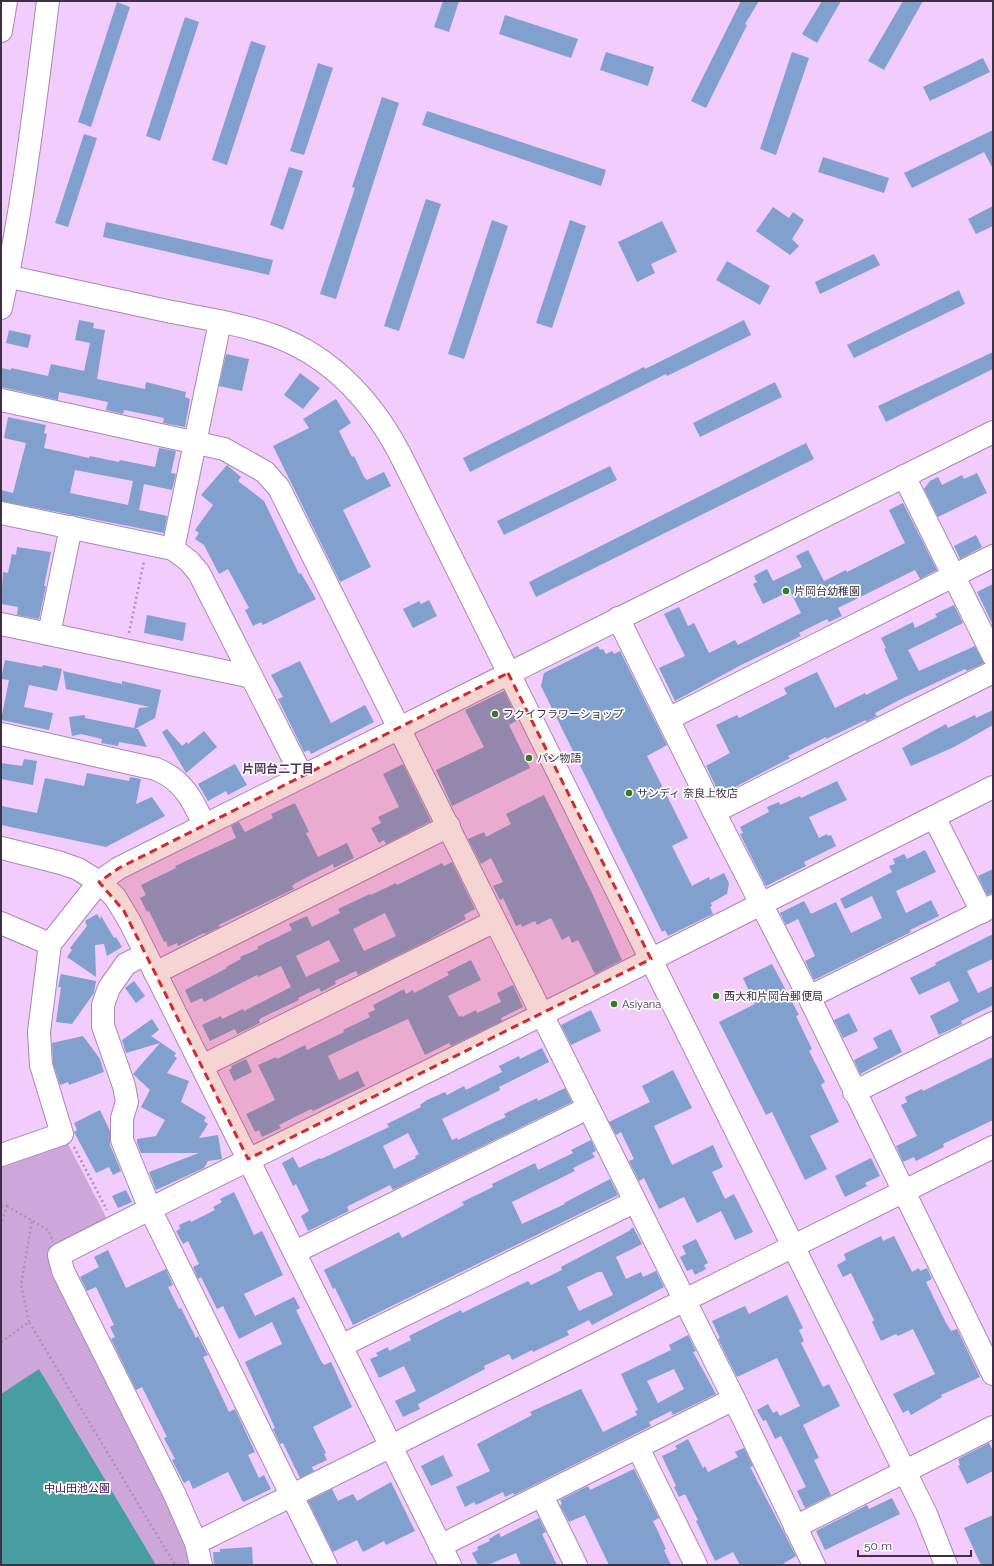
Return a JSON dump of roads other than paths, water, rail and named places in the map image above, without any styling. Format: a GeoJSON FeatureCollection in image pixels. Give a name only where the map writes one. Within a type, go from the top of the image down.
{"type":"FeatureCollection","features":[{"type":"Feature","properties":{"kind":"main road"},"geometry":{"type":"LineString","coordinates":[[1,31],[6,1]]}},
{"type":"Feature","properties":{"kind":"main road"},"geometry":{"type":"LineString","coordinates":[[1,308],[5,276],[30,144],[48,1]]}},
{"type":"Feature","properties":{"kind":"main road"},"geometry":{"type":"LineString","coordinates":[[5,276],[220,322],[275,336],[296,346],[335,371],[368,403],[394,441],[905,1472],[936,1536],[946,1565]]}},
{"type":"Feature","properties":{"kind":"main road"},"geometry":{"type":"LineString","coordinates":[[173,549],[220,322]]}},
{"type":"Feature","properties":{"kind":"main road"},"geometry":{"type":"LineString","coordinates":[[1,400],[195,444],[224,449],[244,458],[265,472],[279,488],[449,826],[634,1202],[734,1399],[814,1565]]}},
{"type":"Feature","properties":{"kind":"main road"},"geometry":{"type":"LineString","coordinates":[[1,1155],[62,1134],[41,1065],[40,1052],[39,1032],[50,944],[99,882],[119,868],[204,825],[993,432]]}},
{"type":"Feature","properties":{"kind":"main road"},"geometry":{"type":"LineString","coordinates":[[904,476],[993,655]]}},
{"type":"Feature","properties":{"kind":"main road"},"geometry":{"type":"LineString","coordinates":[[1,513],[173,549],[189,561],[199,573],[302,776]]}},
{"type":"Feature","properties":{"kind":"main road"},"geometry":{"type":"LineString","coordinates":[[50,634],[71,527]]}},
{"type":"Feature","properties":{"kind":"main road"},"geometry":{"type":"LineString","coordinates":[[668,719],[993,556]]}},
{"type":"Feature","properties":{"kind":"main road"},"geometry":{"type":"LineString","coordinates":[[618,618],[714,812],[809,997],[854,1092],[993,1374]]}},
{"type":"Feature","properties":{"kind":"main road"},"geometry":{"type":"LineString","coordinates":[[1,624],[252,677]]}},
{"type":"Feature","properties":{"kind":"main road"},"geometry":{"type":"LineString","coordinates":[[714,812],[993,672]]}},
{"type":"Feature","properties":{"kind":"main road"},"geometry":{"type":"LineString","coordinates":[[1,734],[146,766],[161,771],[174,778],[188,793],[204,825]]}},
{"type":"Feature","properties":{"kind":"main road"},"geometry":{"type":"LineString","coordinates":[[201,1565],[196,1543],[175,1494],[63,1272],[59,1255],[248,1159],[542,1015],[760,903],[993,787]]}},
{"type":"Feature","properties":{"kind":"main road"},"geometry":{"type":"LineString","coordinates":[[809,997],[987,909],[934,817]]}},
{"type":"Feature","properties":{"kind":"main road"},"geometry":{"type":"LineString","coordinates":[[326,1565],[290,1495],[150,1209],[122,1140],[122,1118],[128,1102],[103,1026],[103,1006],[109,988],[126,964],[151,963],[449,826]]}},
{"type":"Feature","properties":{"kind":"main road"},"geometry":{"type":"LineString","coordinates":[[1,848],[72,867],[99,882],[115,898],[124,910],[450,1565]]}},
{"type":"Feature","properties":{"kind":"main road"},"geometry":{"type":"LineString","coordinates":[[202,1066],[495,921]]}},
{"type":"Feature","properties":{"kind":"main road"},"geometry":{"type":"LineString","coordinates":[[1,923],[50,944]]}},
{"type":"Feature","properties":{"kind":"main road"},"geometry":{"type":"LineString","coordinates":[[854,1092],[993,1023]]}},
{"type":"Feature","properties":{"kind":"main road"},"geometry":{"type":"LineString","coordinates":[[295,1252],[588,1108]]}},
{"type":"Feature","properties":{"kind":"main road"},"geometry":{"type":"LineString","coordinates":[[196,1543],[993,1147]]}},
{"type":"Feature","properties":{"kind":"main road"},"geometry":{"type":"LineString","coordinates":[[341,1346],[634,1202]]}},
{"type":"Feature","properties":{"kind":"main road"},"geometry":{"type":"LineString","coordinates":[[440,1546],[734,1399]]}},
{"type":"Feature","properties":{"kind":"main road"},"geometry":{"type":"LineString","coordinates":[[796,1526],[993,1427]]}},
{"type":"Feature","properties":{"kind":"main road"},"geometry":{"type":"LineString","coordinates":[[638,1448],[696,1565]]}},
{"type":"Feature","properties":{"kind":"main road"},"geometry":{"type":"LineString","coordinates":[[542,1496],[576,1565]]}},
{"type":"Feature","properties":{"kind":"place","name":"片岡台幼稚園"},"geometry":{"type":"Point","coordinates":[786,591]}},
{"type":"Feature","properties":{"kind":"place","name":"フクイフラワーショップ"},"geometry":{"type":"Point","coordinates":[495,714]}},
{"type":"Feature","properties":{"kind":"place","name":"パン物語"},"geometry":{"type":"Point","coordinates":[529,758]}},
{"type":"Feature","properties":{"kind":"place","name":"サンディ 奈良上牧店"},"geometry":{"type":"Point","coordinates":[629,793]}},
{"type":"Feature","properties":{"kind":"place","name":"西大和片岡台郵便局"},"geometry":{"type":"Point","coordinates":[716,996]}},
{"type":"Feature","properties":{"kind":"place","name":"Asiyana"},"geometry":{"type":"Point","coordinates":[614,1004]}},
{"type":"Feature","properties":{"kind":"district","name":"片岡台二丁目"},"geometry":{"type":"Point","coordinates":[278,769]}},
{"type":"Feature","properties":{"kind":"park label","name":"中山田池公園"},"geometry":{"type":"Point","coordinates":[77,1488]}}]}
